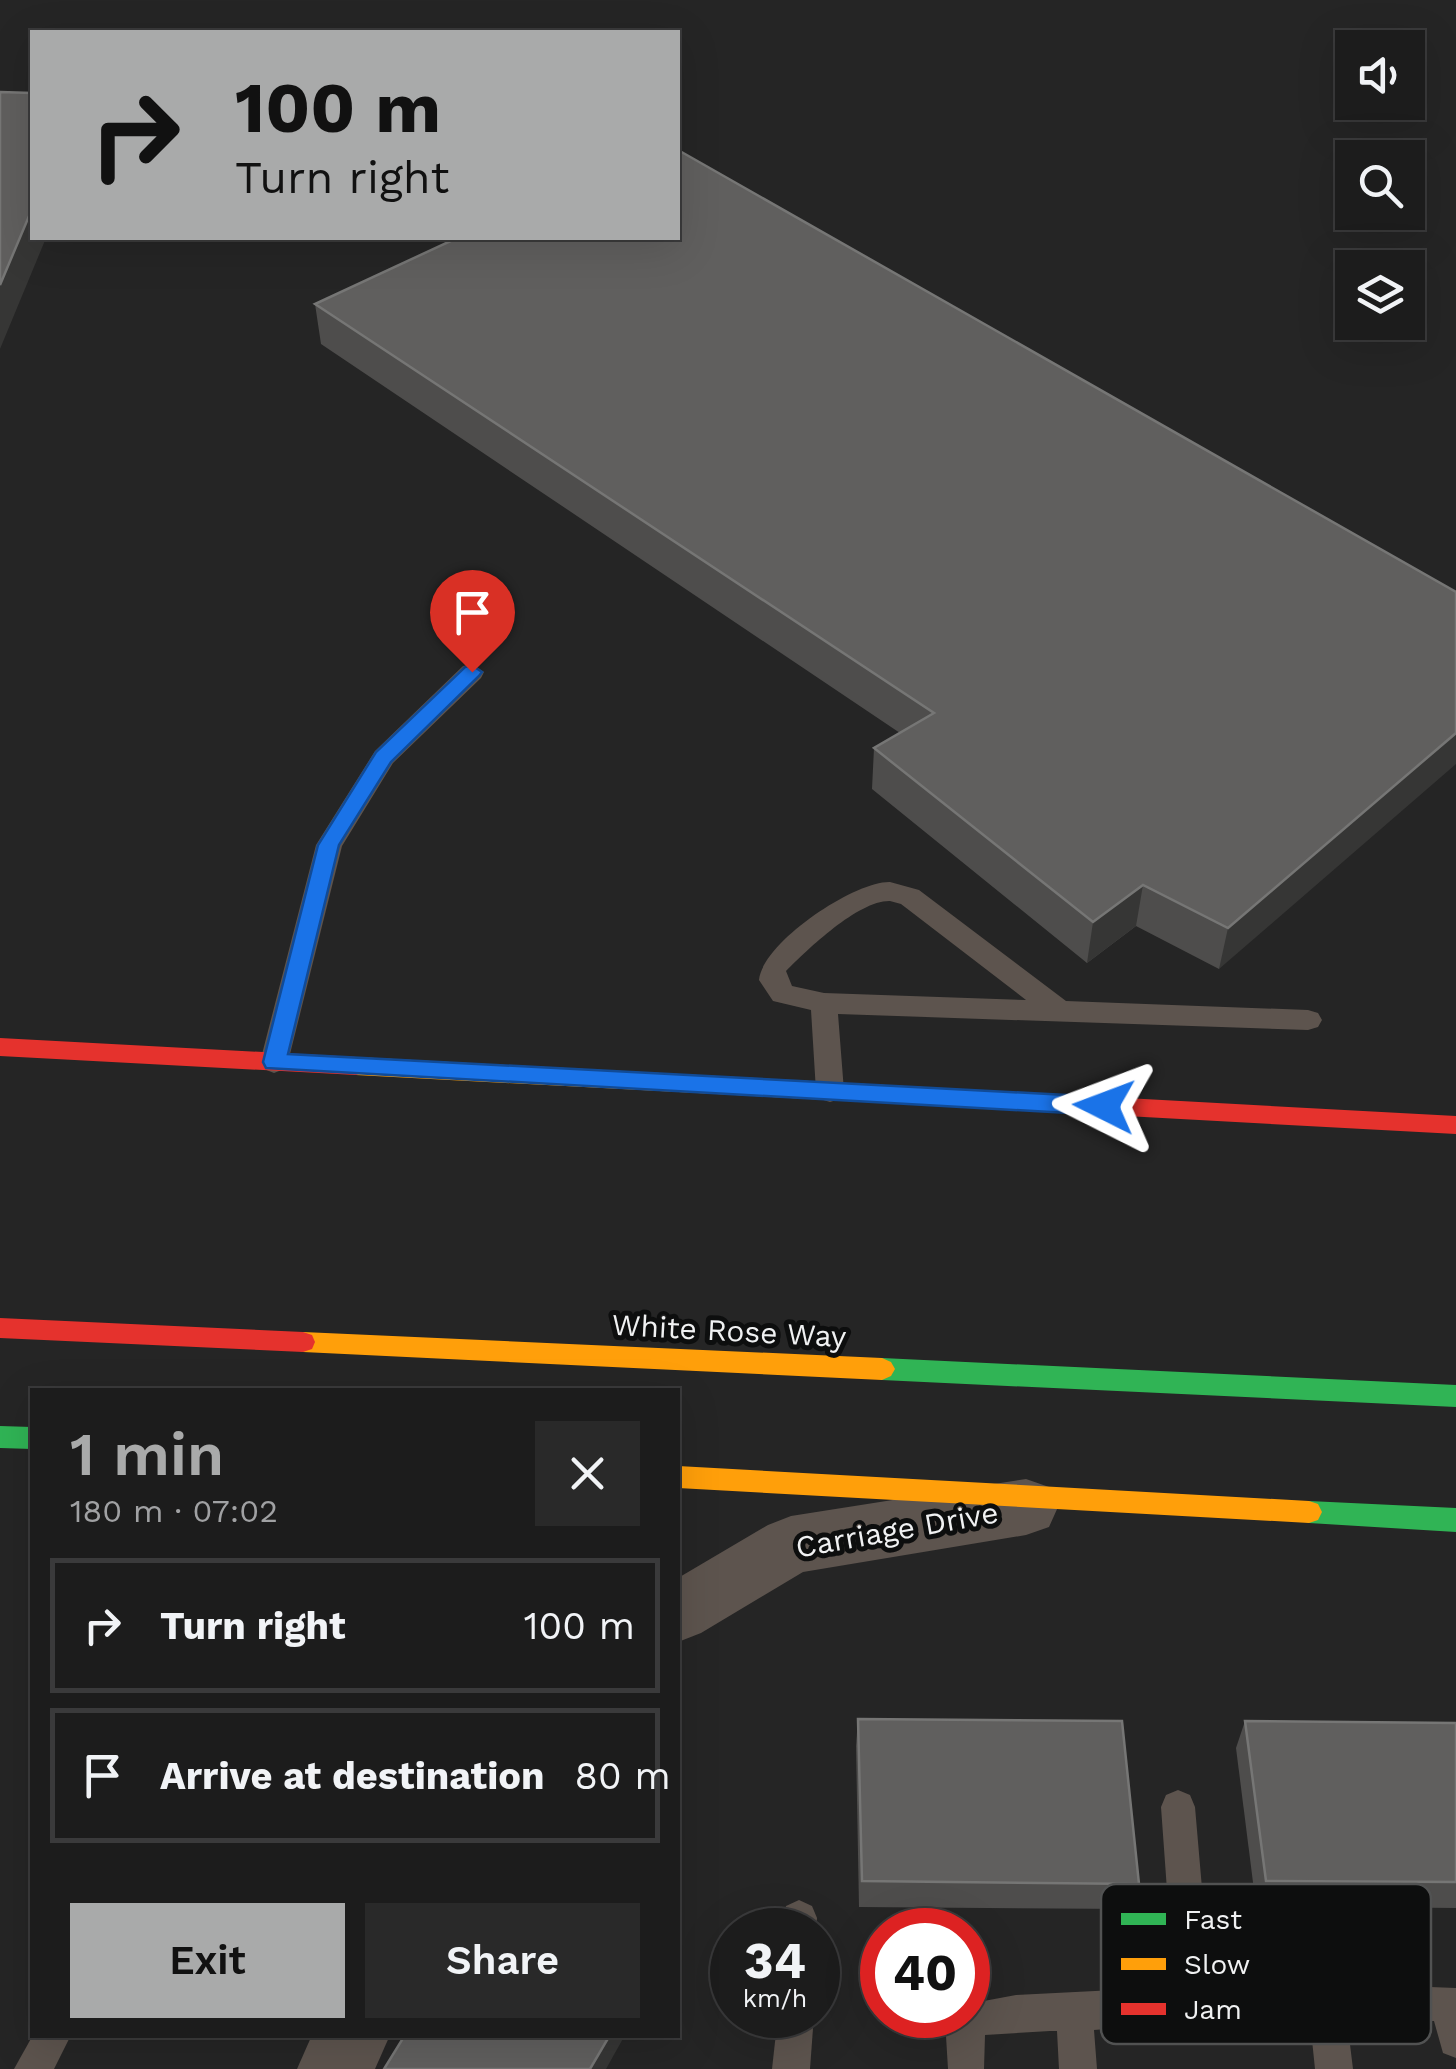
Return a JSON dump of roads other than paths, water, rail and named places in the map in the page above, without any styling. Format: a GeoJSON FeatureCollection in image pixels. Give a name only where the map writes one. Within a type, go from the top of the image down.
{"type":"FeatureCollection","features":[{"type":"Feature","properties":{"kind":"main road"},"geometry":{"type":"LineString","coordinates":[[0,1047],[1456,1125]]}},
{"type":"Feature","properties":{"kind":"main road","name":"White Rose Way"},"geometry":{"type":"LineString","coordinates":[[0,1328],[1456,1396]]}},
{"type":"Feature","properties":{"kind":"main road"},"geometry":{"type":"LineString","coordinates":[[680,1476],[1456,1520]]}},
{"type":"Feature","properties":{"kind":"street","name":"Carriage Drive"},"geometry":{"type":"LineString","coordinates":[[680,1611],[790,1545],[1074,1500]]}},
{"type":"Feature","properties":{"kind":"street"},"geometry":{"type":"LineString","coordinates":[[334,2069],[351,2038]]}},
{"type":"Feature","properties":{"kind":"lane"},"geometry":{"type":"LineString","coordinates":[[274,1062],[329,845],[384,757],[472,672]]}},
{"type":"Feature","properties":{"kind":"lane"},"geometry":{"type":"LineString","coordinates":[[1060,1011],[910,897],[895,891],[881,891],[857,900],[773,968],[772,980],[783,994],[824,1003],[1308,1020]]}},
{"type":"Feature","properties":{"kind":"lane"},"geometry":{"type":"LineString","coordinates":[[824,1003],[830,1092]]}},
{"type":"Feature","properties":{"kind":"lane"},"geometry":{"type":"LineString","coordinates":[[1178,1807],[1184,1884]]}},
{"type":"Feature","properties":{"kind":"lane"},"geometry":{"type":"LineString","coordinates":[[1452,2003],[1456,2040]]}},
{"type":"Feature","properties":{"kind":"lane"},"geometry":{"type":"LineString","coordinates":[[966,2066],[964,2030],[971,2020],[1101,2011]]}},
{"type":"Feature","properties":{"kind":"lane"},"geometry":{"type":"LineString","coordinates":[[1074,2013],[1078,2069]]}},
{"type":"Feature","properties":{"kind":"lane"},"geometry":{"type":"LineString","coordinates":[[32,2069],[52,2038]]}},
{"type":"Feature","properties":{"kind":"lane"},"geometry":{"type":"LineString","coordinates":[[791,2069],[794,2038]]}},
{"type":"Feature","properties":{"kind":"lane"},"geometry":{"type":"LineString","coordinates":[[1331,2044],[1334,2069]]}}]}
